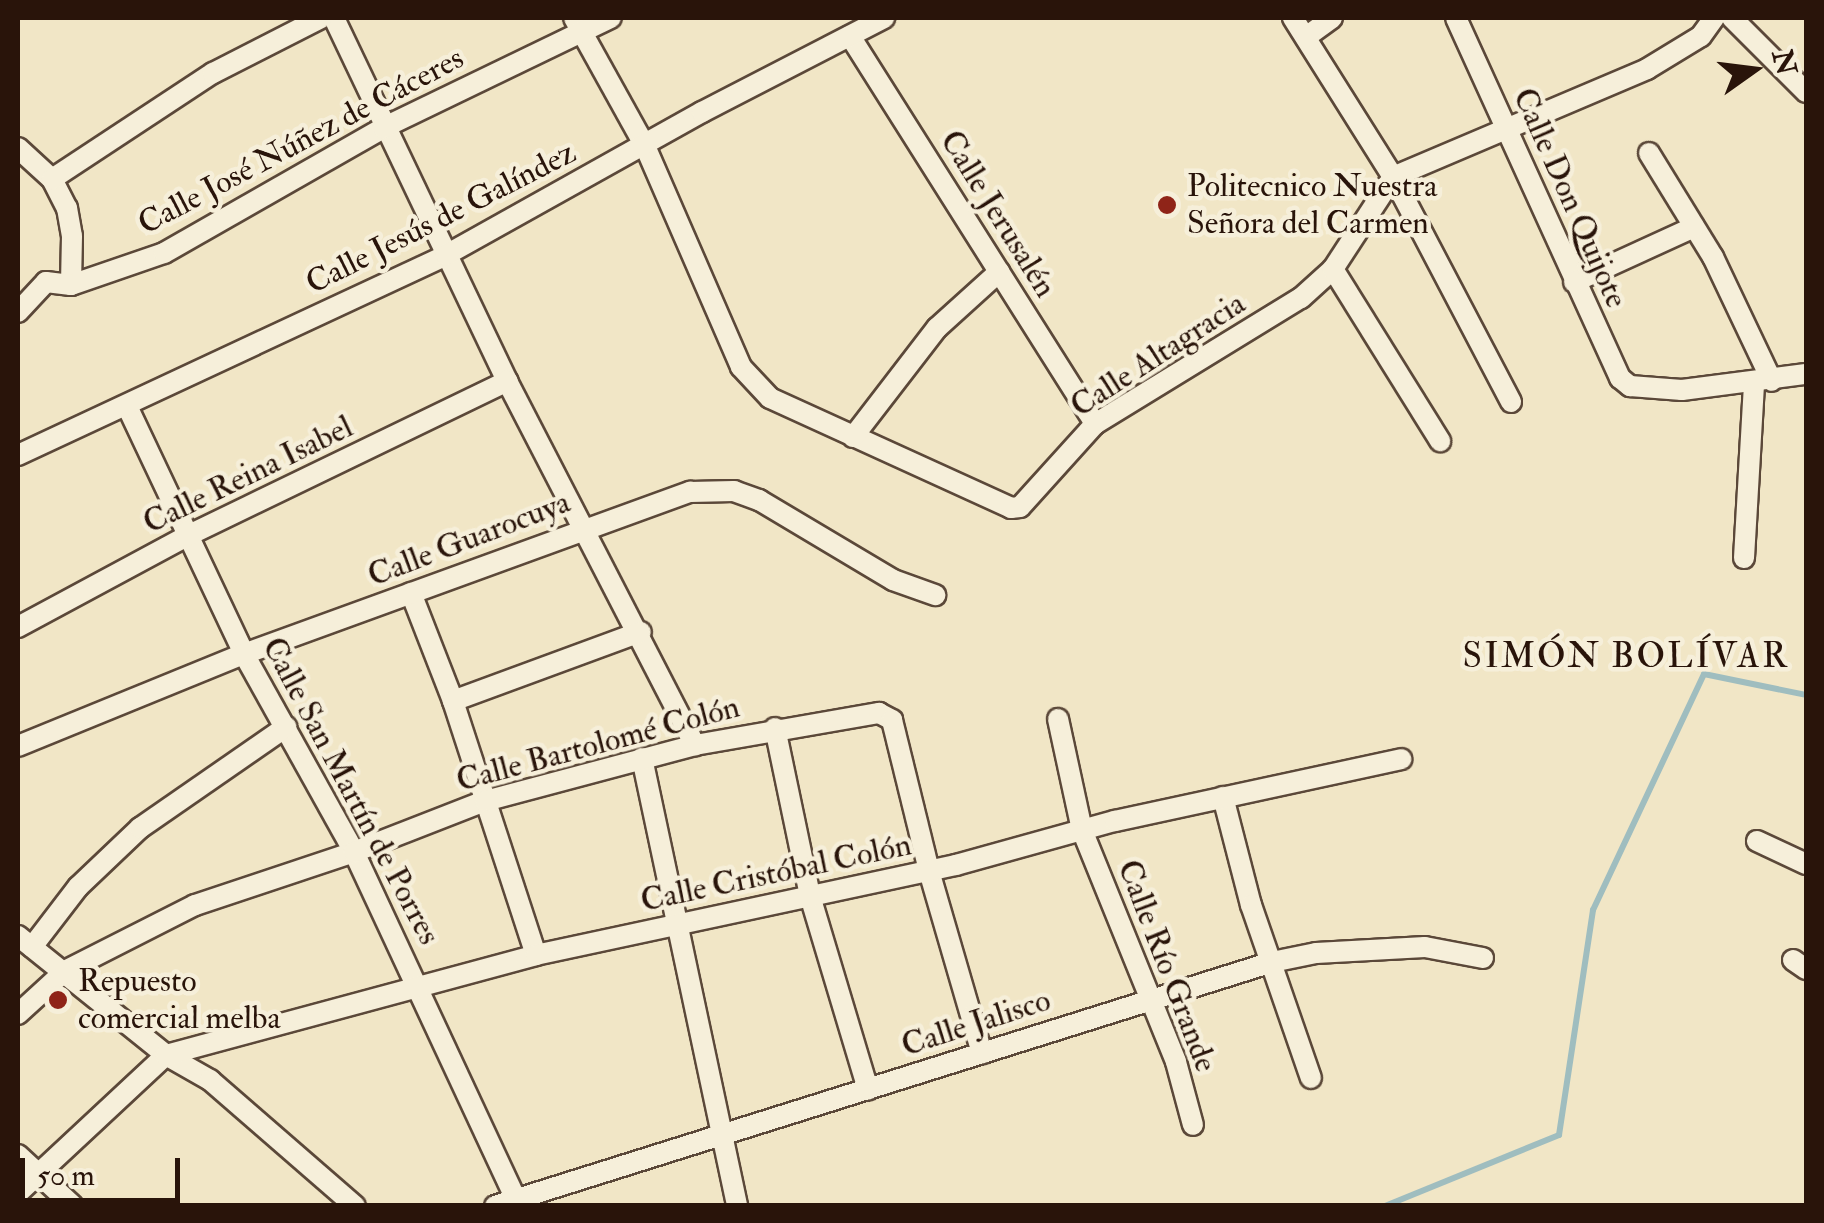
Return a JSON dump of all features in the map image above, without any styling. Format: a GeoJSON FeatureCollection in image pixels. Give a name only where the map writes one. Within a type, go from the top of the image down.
{"type":"FeatureCollection","features":[{"type":"Feature","properties":{"kind":"street"},"geometry":{"type":"LineString","coordinates":[[52,178],[213,73],[320,18]]}},
{"type":"Feature","properties":{"kind":"street"},"geometry":{"type":"LineString","coordinates":[[334,18],[506,380],[641,632],[696,745]]}},
{"type":"Feature","properties":{"kind":"street","name":"Calle José Núñez de Cáceres"},"geometry":{"type":"LineString","coordinates":[[18,312],[46,282],[72,285],[164,253],[383,128],[578,25],[611,18]]}},
{"type":"Feature","properties":{"kind":"street","name":"Calle Jesús de Galíndez"},"geometry":{"type":"LineString","coordinates":[[18,455],[446,255],[884,18]]}},
{"type":"Feature","properties":{"kind":"street"},"geometry":{"type":"LineString","coordinates":[[1294,18],[1393,177],[1511,402]]}},
{"type":"Feature","properties":{"kind":"street"},"geometry":{"type":"LineString","coordinates":[[1306,37],[1332,18]]}},
{"type":"Feature","properties":{"kind":"street","name":"Calle Don Quijote"},"geometry":{"type":"LineString","coordinates":[[1456,18],[1468,37],[1507,132],[1620,378],[1644,389],[1763,382]]}},
{"type":"Feature","properties":{"kind":"street"},"geometry":{"type":"LineString","coordinates":[[1393,177],[1507,132],[1647,69],[1702,36],[1714,18]]}},
{"type":"Feature","properties":{"kind":"street"},"geometry":{"type":"LineString","coordinates":[[1732,18],[1806,92]]}},
{"type":"Feature","properties":{"kind":"street","name":"Calle Altagracia"},"geometry":{"type":"LineString","coordinates":[[578,25],[645,146],[740,367],[770,398],[1011,508],[1020,506],[1095,424],[1302,298],[1333,269],[1393,177]]}},
{"type":"Feature","properties":{"kind":"street","name":"Calle Jerusalén"},"geometry":{"type":"LineString","coordinates":[[850,36],[1095,424]]}},
{"type":"Feature","properties":{"kind":"street"},"geometry":{"type":"LineString","coordinates":[[18,148],[52,178],[67,208],[72,236],[72,285]]}},
{"type":"Feature","properties":{"kind":"street"},"geometry":{"type":"LineString","coordinates":[[1649,153],[1694,227],[1763,382],[1744,558]]}},
{"type":"Feature","properties":{"kind":"street"},"geometry":{"type":"LineString","coordinates":[[1574,282],[1694,227]]}},
{"type":"Feature","properties":{"kind":"street"},"geometry":{"type":"LineString","coordinates":[[1333,269],[1440,441]]}},
{"type":"Feature","properties":{"kind":"street"},"geometry":{"type":"LineString","coordinates":[[853,437],[937,328],[999,272]]}},
{"type":"Feature","properties":{"kind":"street"},"geometry":{"type":"LineString","coordinates":[[1763,382],[1806,374]]}},
{"type":"Feature","properties":{"kind":"street","name":"Calle Reina Isabel"},"geometry":{"type":"LineString","coordinates":[[18,627],[187,536],[506,380]]}},
{"type":"Feature","properties":{"kind":"street","name":"Calle San Martín de Porres"},"geometry":{"type":"LineString","coordinates":[[127,406],[244,654],[354,852],[518,1201]]}},
{"type":"Feature","properties":{"kind":"street","name":"Calle Guarocuya"},"geometry":{"type":"LineString","coordinates":[[18,746],[244,654],[584,527],[690,492],[734,491],[759,500],[893,580],[935,595]]}},
{"type":"Feature","properties":{"kind":"street"},"geometry":{"type":"LineString","coordinates":[[411,594],[453,701],[536,955]]}},
{"type":"Feature","properties":{"kind":"street"},"geometry":{"type":"LineString","coordinates":[[453,701],[641,632]]}},
{"type":"Feature","properties":{"kind":"street","name":"Calle Bartolomé Colón"},"geometry":{"type":"LineString","coordinates":[[18,1014],[64,972],[195,905],[354,852],[485,802],[696,745],[774,728],[887,714],[982,1053]]}},
{"type":"Feature","properties":{"kind":"street","name":"Calle Río Grande"},"geometry":{"type":"LineString","coordinates":[[1058,719],[1082,830],[1176,1062],[1193,1124]]}},
{"type":"Feature","properties":{"kind":"street"},"geometry":{"type":"LineString","coordinates":[[286,727],[140,828],[25,942],[166,1055],[210,1080],[355,1206]]}},
{"type":"Feature","properties":{"kind":"street"},"geometry":{"type":"LineString","coordinates":[[774,728],[810,896],[868,1089]]}},
{"type":"Feature","properties":{"kind":"street"},"geometry":{"type":"LineString","coordinates":[[642,758],[737,1206]]}},
{"type":"Feature","properties":{"kind":"street","name":"Calle Cristóbal Colón"},"geometry":{"type":"LineString","coordinates":[[166,1055],[536,955],[929,871],[1082,830],[1402,759]]}},
{"type":"Feature","properties":{"kind":"street"},"geometry":{"type":"LineString","coordinates":[[1223,797],[1251,905],[1311,1078]]}},
{"type":"Feature","properties":{"kind":"street"},"geometry":{"type":"LineString","coordinates":[[1757,841],[1806,864]]}},
{"type":"Feature","properties":{"kind":"street","name":"Calle Jalisco"},"geometry":{"type":"LineString","coordinates":[[495,1206],[1150,997],[1272,962],[1316,953],[1425,947],[1483,958]]}},
{"type":"Feature","properties":{"kind":"street"},"geometry":{"type":"LineString","coordinates":[[18,1193],[166,1055]]}},
{"type":"Feature","properties":{"kind":"street"},"geometry":{"type":"LineString","coordinates":[[18,1155],[73,1206]]}},
{"type":"Feature","properties":{"kind":"waterway"},"geometry":{"type":"LineString","coordinates":[[1385,1206],[1559,1135],[1593,910],[1704,674],[1806,695]]}},
{"type":"Feature","properties":{"kind":"place","name":"Politecnico Nuestra Señora del Carmen"},"geometry":{"type":"Point","coordinates":[1167,205]}},
{"type":"Feature","properties":{"kind":"place","name":"Repuesto comercial melba"},"geometry":{"type":"Point","coordinates":[58,1000]}},
{"type":"Feature","properties":{"kind":"district","name":"SIMÓN BOLÍVAR"},"geometry":{"type":"Point","coordinates":[1626,656]}}]}
